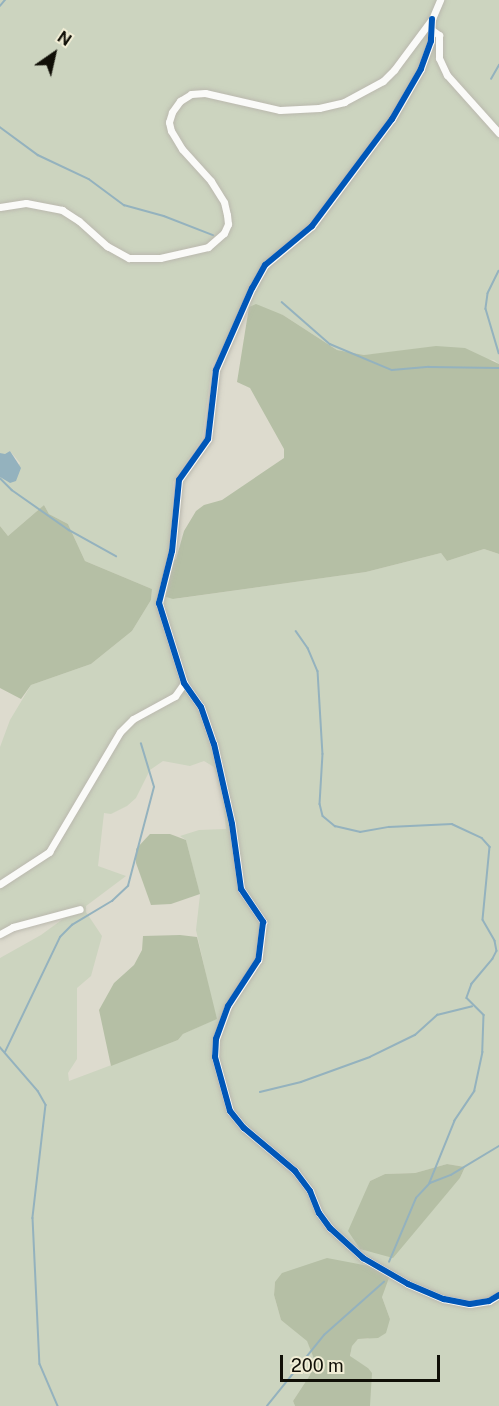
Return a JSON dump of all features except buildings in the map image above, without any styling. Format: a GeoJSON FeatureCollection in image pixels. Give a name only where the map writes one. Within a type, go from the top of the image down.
{"type":"FeatureCollection","features":[{"type":"Feature","properties":{"kind":"street"},"geometry":{"type":"LineString","coordinates":[[0,207],[26,203],[62,210],[79,221],[107,246],[129,258],[160,258],[208,247],[224,233],[228,224],[227,215],[224,202],[211,181],[182,149],[171,131],[169,122],[172,112],[180,101],[191,94],[206,93],[280,110],[319,108],[344,102],[388,75],[432,19],[440,0]]}},
{"type":"Feature","properties":{"kind":"street"},"geometry":{"type":"LineString","coordinates":[[432,19],[432,30],[421,69],[392,119],[312,226],[273,258],[259,275],[216,369],[210,431],[205,444],[180,480],[172,551],[159,598],[160,609],[184,684],[201,707],[212,737],[232,824],[241,889],[263,922],[258,960],[249,978],[228,1006],[216,1040],[215,1057],[230,1111],[244,1128],[295,1171],[310,1191],[330,1228],[363,1258],[408,1284],[444,1299],[470,1304],[489,1301],[499,1295]]}},
{"type":"Feature","properties":{"kind":"street"},"geometry":{"type":"LineString","coordinates":[[432,30],[440,35],[440,58],[447,75],[499,133]]}},
{"type":"Feature","properties":{"kind":"street"},"geometry":{"type":"LineString","coordinates":[[0,884],[49,852],[120,732],[133,719],[176,696],[184,684]]}},
{"type":"Feature","properties":{"kind":"street"},"geometry":{"type":"LineString","coordinates":[[0,934],[14,927],[80,909]]}},
{"type":"Feature","properties":{"kind":"green space"},"geometry":{"type":"Polygon","coordinates":[[[0,0],[499,0],[499,364],[494,360],[400,352],[364,355],[337,350],[283,315],[249,307],[212,365],[202,439],[173,482],[171,544],[160,589],[174,599],[366,572],[441,553],[447,561],[484,549],[499,554],[499,1406],[370,1406],[368,1368],[350,1357],[352,1345],[358,1339],[368,1339],[390,1319],[382,1297],[275,1282],[274,1295],[281,1320],[307,1340],[314,1359],[310,1375],[293,1401],[295,1406],[0,1406],[0,958],[41,935],[71,913],[0,932],[0,747],[10,720],[31,685],[91,664],[132,631],[151,600],[152,589],[85,561],[68,524],[49,514],[44,505],[8,536],[0,526],[0,477],[10,483],[20,463],[10,451],[5,455],[0,453],[0,0]],[[163,761],[150,770],[136,798],[127,806],[111,814],[104,813],[98,866],[126,876],[86,906],[86,912],[102,936],[91,976],[77,988],[77,1059],[68,1073],[69,1081],[178,1040],[183,1034],[216,1019],[196,930],[200,895],[186,840],[180,836],[199,830],[226,829],[223,798],[214,767],[204,761],[190,766],[163,761]],[[447,1164],[415,1173],[385,1174],[370,1181],[363,1199],[415,1231],[460,1178],[465,1167],[447,1164]]]}},
{"type":"Feature","properties":{"kind":"green space"},"geometry":{"type":"Polygon","coordinates":[[[256,304],[283,315],[337,350],[364,355],[436,346],[465,348],[499,364],[499,554],[484,549],[447,561],[441,553],[366,572],[173,599],[163,596],[160,583],[164,568],[176,559],[184,531],[196,511],[204,505],[222,500],[284,458],[284,449],[250,388],[237,382],[249,307],[256,304]]]}},
{"type":"Feature","properties":{"kind":"green space"},"geometry":{"type":"Polygon","coordinates":[[[44,505],[49,514],[68,524],[85,561],[152,589],[151,600],[132,631],[91,664],[31,685],[21,699],[0,688],[0,526],[8,536],[44,505]]]}},
{"type":"Feature","properties":{"kind":"green space"},"geometry":{"type":"Polygon","coordinates":[[[150,834],[170,834],[186,840],[200,894],[171,904],[151,905],[136,863],[136,849],[150,834]]]}},
{"type":"Feature","properties":{"kind":"green space"},"geometry":{"type":"Polygon","coordinates":[[[143,936],[197,937],[217,1019],[183,1034],[178,1040],[111,1066],[99,1010],[114,983],[134,965],[142,950],[143,936]]]}},
{"type":"Feature","properties":{"kind":"green space"},"geometry":{"type":"Polygon","coordinates":[[[447,1164],[465,1167],[460,1178],[393,1258],[360,1249],[348,1231],[370,1181],[385,1174],[415,1173],[447,1164]]]}},
{"type":"Feature","properties":{"kind":"green space"},"geometry":{"type":"Polygon","coordinates":[[[327,1258],[369,1266],[390,1275],[382,1297],[390,1319],[386,1333],[378,1338],[358,1339],[352,1346],[350,1356],[372,1373],[370,1406],[295,1406],[293,1401],[310,1375],[314,1359],[307,1341],[281,1320],[274,1295],[275,1282],[282,1273],[327,1258]]]}},
{"type":"Feature","properties":{"kind":"water"},"geometry":{"type":"Polygon","coordinates":[[[10,451],[21,468],[16,481],[10,483],[0,477],[0,453],[5,454],[10,451]]]}},
{"type":"Feature","properties":{"kind":"waterway"},"geometry":{"type":"LineString","coordinates":[[0,6],[5,0]]}},
{"type":"Feature","properties":{"kind":"waterway"},"geometry":{"type":"LineString","coordinates":[[491,79],[499,65]]}},
{"type":"Feature","properties":{"kind":"waterway"},"geometry":{"type":"LineString","coordinates":[[0,127],[38,155],[89,179],[124,205],[164,216],[213,235]]}},
{"type":"Feature","properties":{"kind":"waterway"},"geometry":{"type":"LineString","coordinates":[[499,271],[488,294],[486,309],[499,353]]}},
{"type":"Feature","properties":{"kind":"waterway"},"geometry":{"type":"LineString","coordinates":[[282,302],[330,344],[392,370],[429,367],[499,368]]}},
{"type":"Feature","properties":{"kind":"waterway"},"geometry":{"type":"LineString","coordinates":[[0,478],[12,490],[69,530],[116,556]]}},
{"type":"Feature","properties":{"kind":"waterway"},"geometry":{"type":"LineString","coordinates":[[296,631],[308,648],[318,671],[323,754],[320,804],[323,816],[335,826],[360,832],[389,827],[452,824],[482,838],[490,847],[483,920],[495,941],[497,951],[472,984],[467,998],[484,1015],[483,1052],[475,1091],[455,1121],[430,1183]]}},
{"type":"Feature","properties":{"kind":"waterway"},"geometry":{"type":"LineString","coordinates":[[5,1052],[60,937],[72,925],[112,901],[128,886],[154,787],[141,744]]}},
{"type":"Feature","properties":{"kind":"waterway"},"geometry":{"type":"LineString","coordinates":[[260,1092],[301,1082],[370,1057],[415,1035],[437,1015],[472,1006]]}},
{"type":"Feature","properties":{"kind":"waterway"},"geometry":{"type":"LineString","coordinates":[[0,1047],[38,1091],[46,1105],[33,1218],[40,1364],[58,1406]]}},
{"type":"Feature","properties":{"kind":"waterway"},"geometry":{"type":"LineString","coordinates":[[389,1262],[416,1198],[430,1183],[451,1175],[499,1146]]}},
{"type":"Feature","properties":{"kind":"waterway"},"geometry":{"type":"LineString","coordinates":[[267,1406],[324,1335],[384,1282]]}},
{"type":"Feature","properties":{"kind":"cycle path"},"geometry":{"type":"LineString","coordinates":[[432,19],[431,41],[421,69],[392,119],[312,226],[265,265],[252,288],[216,370],[208,439],[179,480],[172,551],[159,603],[184,683],[201,707],[214,744],[232,824],[241,889],[263,922],[258,960],[228,1006],[216,1039],[215,1057],[230,1111],[244,1128],[295,1171],[310,1191],[319,1213],[330,1228],[363,1258],[408,1284],[444,1299],[470,1304],[489,1301],[499,1295]]}}]}
